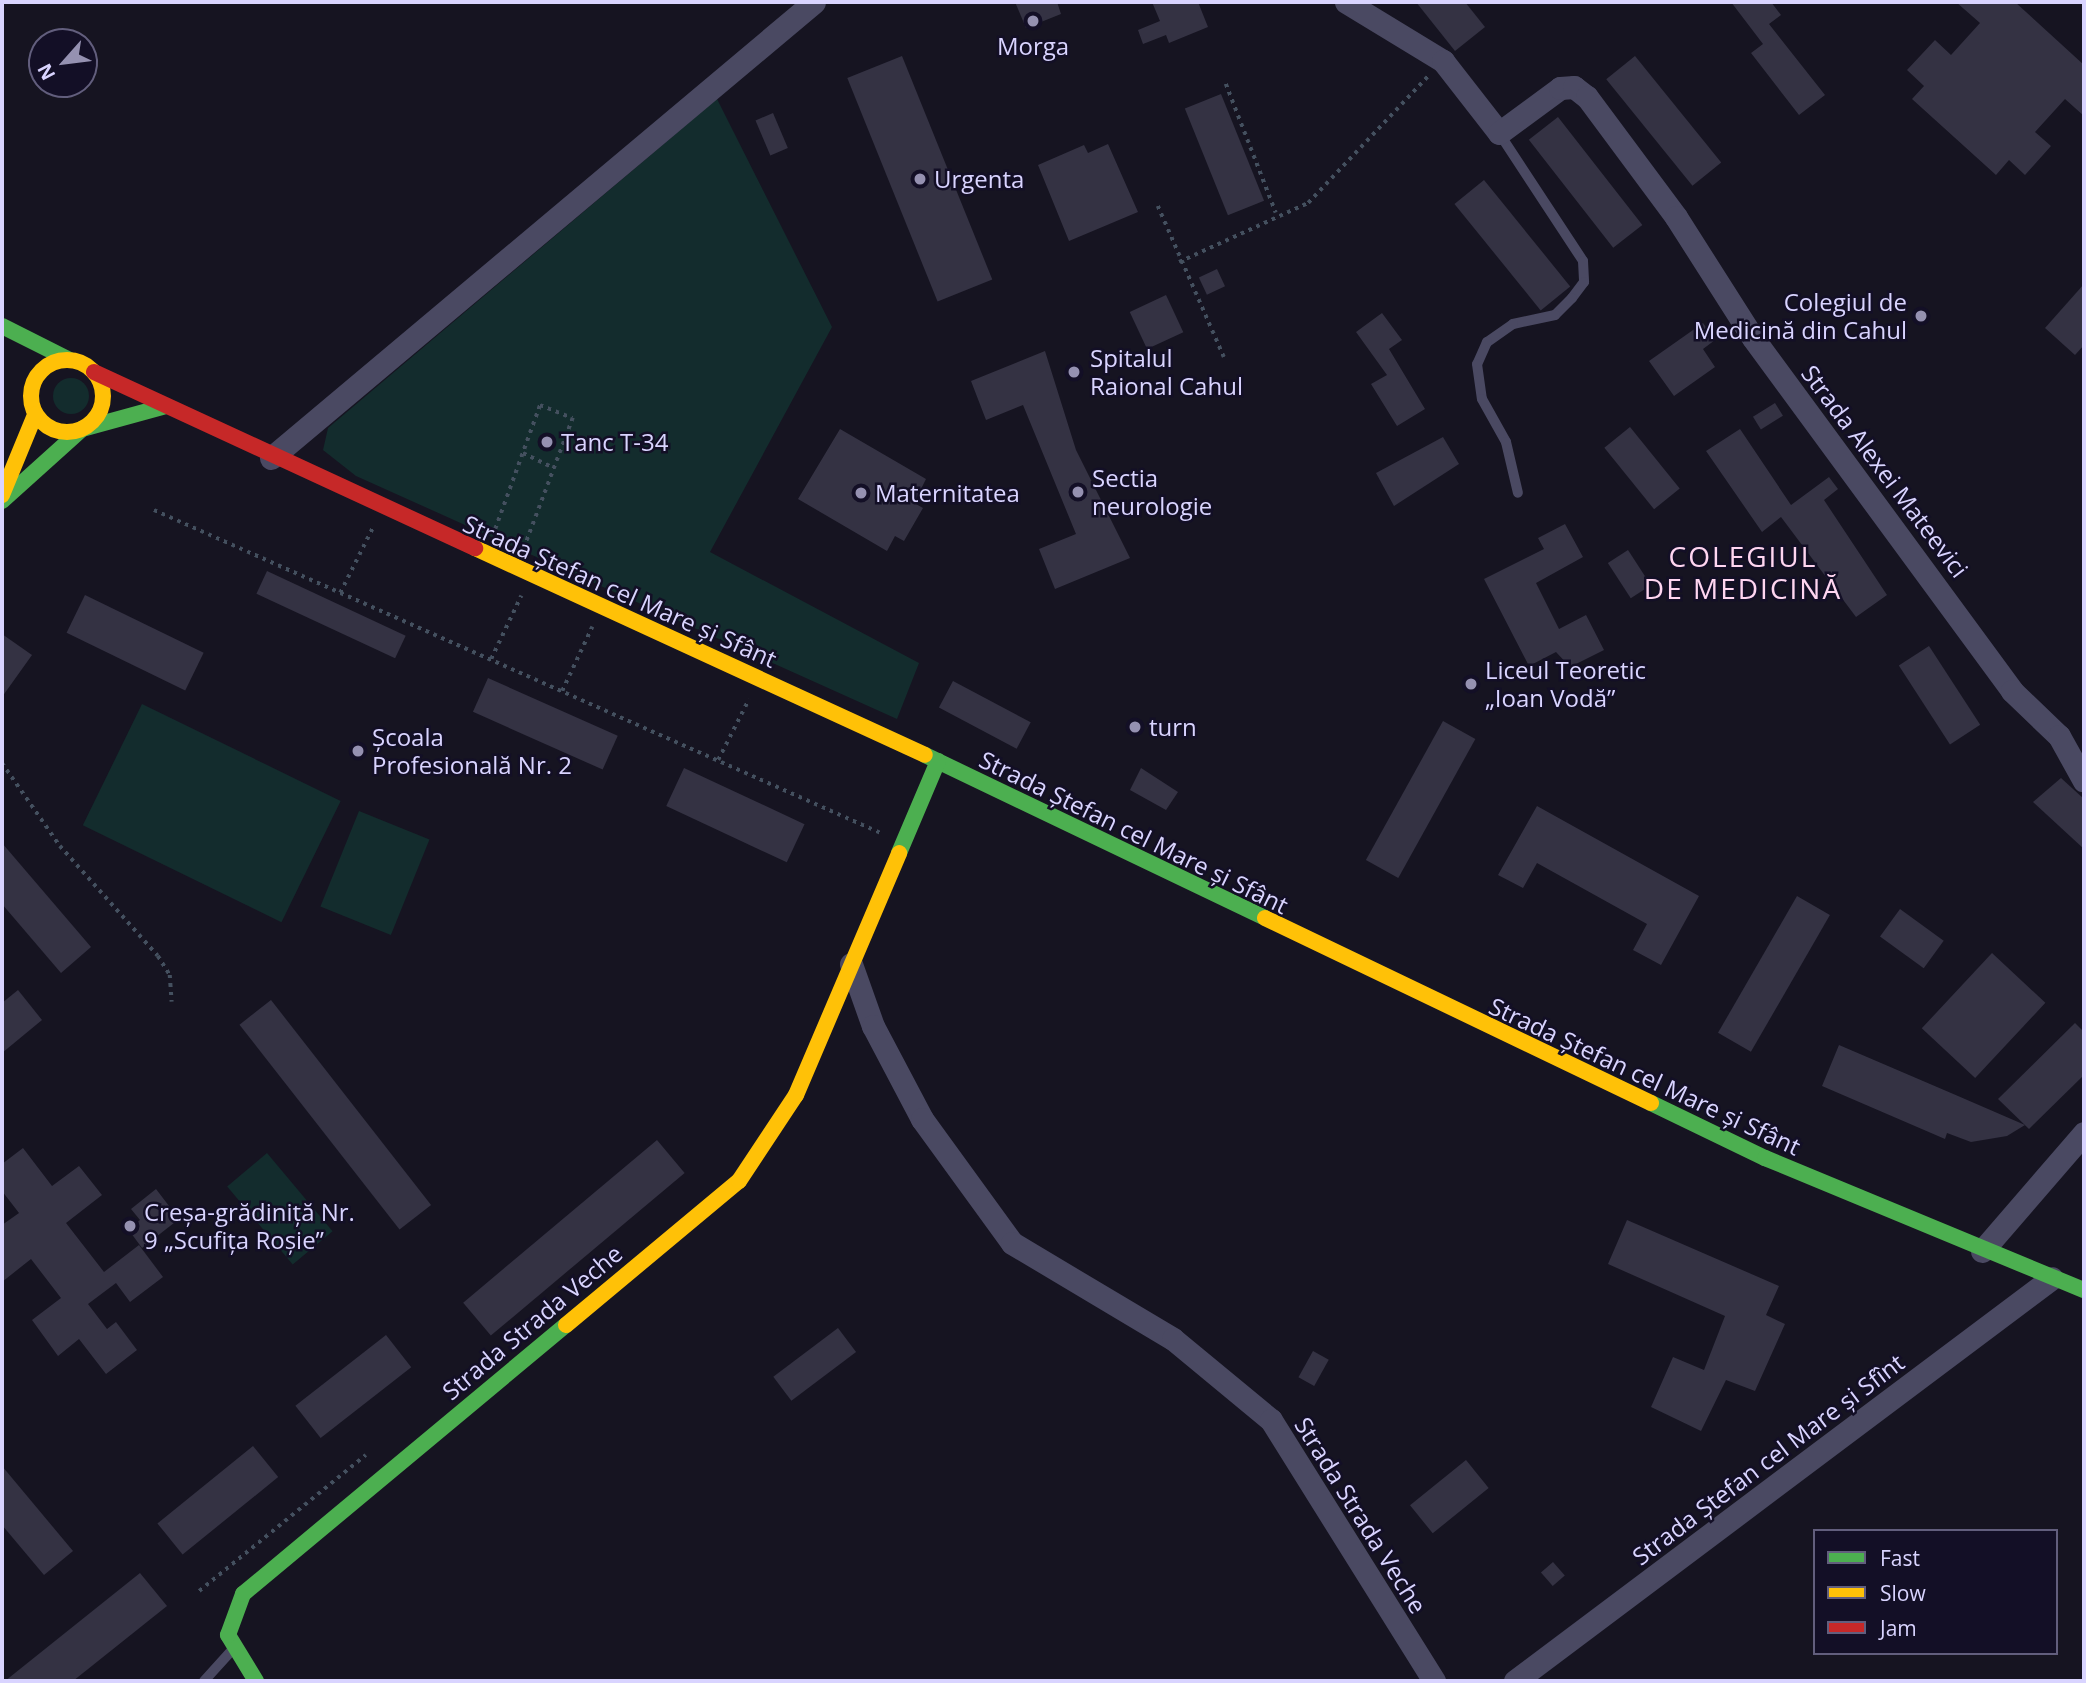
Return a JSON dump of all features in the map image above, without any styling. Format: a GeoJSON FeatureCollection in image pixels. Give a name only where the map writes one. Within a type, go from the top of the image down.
{"type":"FeatureCollection","features":[{"type":"Feature","properties":{"kind":"main road"},"geometry":{"type":"LineString","coordinates":[[2,326],[94,372],[103,397],[82,429],[2,501]]}},
{"type":"Feature","properties":{"kind":"main road"},"geometry":{"type":"LineString","coordinates":[[31,389],[45,367],[70,360]]}},
{"type":"Feature","properties":{"kind":"main road"},"geometry":{"type":"LineString","coordinates":[[2,496],[35,415],[31,389],[23,369]]}},
{"type":"Feature","properties":{"kind":"main road","name":"Strada Ștefan cel Mare și Sfânt"},"geometry":{"type":"LineString","coordinates":[[94,372],[271,458],[602,606],[937,761],[1533,1049],[1982,1251],[2084,1290]]}},
{"type":"Feature","properties":{"kind":"main road"},"geometry":{"type":"LineString","coordinates":[[35,415],[56,431],[82,429],[166,406]]}},
{"type":"Feature","properties":{"kind":"main road","name":"Strada Strada Veche"},"geometry":{"type":"LineString","coordinates":[[233,1649],[232,1613],[243,1594],[739,1181],[796,1095],[937,761]]}},
{"type":"Feature","properties":{"kind":"main road"},"geometry":{"type":"LineString","coordinates":[[233,1649],[256,1681]]}},
{"type":"Feature","properties":{"kind":"street"},"geometry":{"type":"LineString","coordinates":[[1346,2],[1443,61],[1499,133]]}},
{"type":"Feature","properties":{"kind":"street"},"geometry":{"type":"LineString","coordinates":[[271,458],[804,4]]}},
{"type":"Feature","properties":{"kind":"street","name":"Strada Alexei Mateevici"},"geometry":{"type":"LineString","coordinates":[[1499,133],[1560,88],[1574,87],[1587,97],[1676,217],[1753,338],[2012,691],[2059,736],[2084,781]]}},
{"type":"Feature","properties":{"kind":"street","name":"Strada Strada Veche"},"geometry":{"type":"LineString","coordinates":[[851,964],[873,1026],[922,1119],[1012,1243],[1173,1339],[1271,1420],[1434,1681]]}},
{"type":"Feature","properties":{"kind":"street"},"geometry":{"type":"LineString","coordinates":[[1982,1251],[2084,1133]]}},
{"type":"Feature","properties":{"kind":"street","name":"Strada Ștefan cel Mare și Sfînt"},"geometry":{"type":"LineString","coordinates":[[1515,1681],[2052,1278]]}},
{"type":"Feature","properties":{"kind":"lane"},"geometry":{"type":"LineString","coordinates":[[1499,133],[1583,261],[1584,282],[1555,315],[1513,324],[1487,342],[1477,365],[1476,382],[1506,442],[1518,493]]}},
{"type":"Feature","properties":{"kind":"lane"},"geometry":{"type":"LineString","coordinates":[[204,1681],[233,1649]]}},
{"type":"Feature","properties":{"kind":"path"},"geometry":{"type":"LineString","coordinates":[[1179,262],[1276,214],[1308,202],[1443,61]]}},
{"type":"Feature","properties":{"kind":"path"},"geometry":{"type":"LineString","coordinates":[[1226,84],[1276,214]]}},
{"type":"Feature","properties":{"kind":"path"},"geometry":{"type":"LineString","coordinates":[[1158,206],[1179,262],[1224,357]]}},
{"type":"Feature","properties":{"kind":"path"},"geometry":{"type":"LineString","coordinates":[[485,555],[540,405],[573,418],[554,468],[524,572],[491,659]]}},
{"type":"Feature","properties":{"kind":"path"},"geometry":{"type":"LineString","coordinates":[[523,453],[554,468]]}},
{"type":"Feature","properties":{"kind":"path"},"geometry":{"type":"LineString","coordinates":[[340,593],[383,509]]}},
{"type":"Feature","properties":{"kind":"path"},"geometry":{"type":"LineString","coordinates":[[154,510],[881,832],[876,845]]}},
{"type":"Feature","properties":{"kind":"path"},"geometry":{"type":"LineString","coordinates":[[562,691],[602,606]]}},
{"type":"Feature","properties":{"kind":"path"},"geometry":{"type":"LineString","coordinates":[[718,760],[760,679]]}},
{"type":"Feature","properties":{"kind":"path"},"geometry":{"type":"LineString","coordinates":[[2,763],[60,846],[158,956],[170,975],[172,1002]]}},
{"type":"Feature","properties":{"kind":"path"},"geometry":{"type":"LineString","coordinates":[[199,1591],[369,1453]]}},
{"type":"Feature","properties":{"kind":"green space"},"geometry":{"type":"Polygon","coordinates":[[[717,99],[832,327],[710,552],[919,663],[897,719],[356,476],[323,450],[328,428],[717,99]]]}},
{"type":"Feature","properties":{"kind":"green space"},"geometry":{"type":"Polygon","coordinates":[[[71,378],[84,383],[89,396],[84,409],[71,414],[58,409],[53,396],[58,383],[71,378]]]}},
{"type":"Feature","properties":{"kind":"green space"},"geometry":{"type":"Polygon","coordinates":[[[142,704],[341,801],[281,922],[83,825],[142,704]]]}},
{"type":"Feature","properties":{"kind":"green space"},"geometry":{"type":"Polygon","coordinates":[[[359,811],[429,839],[391,935],[320,906],[359,811]]]}},
{"type":"Feature","properties":{"kind":"green space"},"geometry":{"type":"Polygon","coordinates":[[[267,1153],[333,1231],[293,1265],[227,1186],[267,1153]]]}},
{"type":"Feature","properties":{"kind":"building","name":"Morga"},"geometry":{"type":"Polygon","coordinates":[[[1015,2],[1057,2],[1061,14],[1026,28],[1015,2]]]}},
{"type":"Feature","properties":{"kind":"building"},"geometry":{"type":"Polygon","coordinates":[[[1152,2],[1198,2],[1208,27],[1169,43],[1166,35],[1143,44],[1138,30],[1160,21],[1152,2]]]}},
{"type":"Feature","properties":{"kind":"building"},"geometry":{"type":"Polygon","coordinates":[[[1416,2],[1465,2],[1485,27],[1455,51],[1416,2]]]}},
{"type":"Feature","properties":{"kind":"building"},"geometry":{"type":"Polygon","coordinates":[[[1731,2],[1771,2],[1781,15],[1769,24],[1825,95],[1799,115],[1751,53],[1763,44],[1731,2]]]}},
{"type":"Feature","properties":{"kind":"building"},"geometry":{"type":"Polygon","coordinates":[[[1956,2],[2015,2],[2084,65],[2084,116],[2065,99],[2035,132],[2051,146],[2025,175],[2009,160],[1996,175],[1912,99],[1924,86],[1907,70],[1935,40],[1951,55],[1980,23],[1956,2]]]}},
{"type":"Feature","properties":{"kind":"building","name":"Urgenta"},"geometry":{"type":"Polygon","coordinates":[[[902,56],[992,279],[938,302],[847,78],[902,56]]]}},
{"type":"Feature","properties":{"kind":"building"},"geometry":{"type":"Polygon","coordinates":[[[1635,56],[1721,162],[1692,186],[1606,79],[1635,56]]]}},
{"type":"Feature","properties":{"kind":"building"},"geometry":{"type":"Polygon","coordinates":[[[1221,94],[1264,201],[1228,215],[1185,109],[1221,94]]]}},
{"type":"Feature","properties":{"kind":"building"},"geometry":{"type":"Polygon","coordinates":[[[773,113],[788,148],[770,155],[756,120],[773,113]]]}},
{"type":"Feature","properties":{"kind":"building"},"geometry":{"type":"Polygon","coordinates":[[[1558,117],[1642,225],[1613,248],[1529,140],[1558,117]]]}},
{"type":"Feature","properties":{"kind":"building"},"geometry":{"type":"Polygon","coordinates":[[[1108,144],[1138,212],[1069,241],[1038,165],[1084,145],[1088,153],[1108,144]]]}},
{"type":"Feature","properties":{"kind":"building"},"geometry":{"type":"Polygon","coordinates":[[[1484,180],[1570,286],[1541,310],[1454,204],[1484,180]]]}},
{"type":"Feature","properties":{"kind":"building"},"geometry":{"type":"Polygon","coordinates":[[[1217,269],[1225,286],[1207,295],[1199,277],[1217,269]]]}},
{"type":"Feature","properties":{"kind":"building"},"geometry":{"type":"Polygon","coordinates":[[[2084,284],[2084,345],[2075,355],[2045,328],[2084,284]]]}},
{"type":"Feature","properties":{"kind":"building"},"geometry":{"type":"Polygon","coordinates":[[[1166,295],[1183,332],[1147,349],[1130,312],[1166,295]]]}},
{"type":"Feature","properties":{"kind":"building"},"geometry":{"type":"Polygon","coordinates":[[[1382,313],[1402,340],[1389,349],[1425,409],[1397,426],[1371,384],[1387,375],[1356,332],[1382,313]]]}},
{"type":"Feature","properties":{"kind":"building"},"geometry":{"type":"Polygon","coordinates":[[[1703,323],[1715,340],[1703,349],[1715,367],[1674,396],[1649,361],[1703,323]]]}},
{"type":"Feature","properties":{"kind":"building","name":"Sectia neurologie"},"geometry":{"type":"Polygon","coordinates":[[[1045,351],[1076,450],[1130,558],[1055,589],[1039,549],[1076,534],[1023,405],[986,420],[971,381],[1045,351]]]}},
{"type":"Feature","properties":{"kind":"building"},"geometry":{"type":"Polygon","coordinates":[[[1775,403],[1783,416],[1761,429],[1753,417],[1775,403]]]}},
{"type":"Feature","properties":{"kind":"building"},"geometry":{"type":"Polygon","coordinates":[[[1630,427],[1680,488],[1654,509],[1604,448],[1630,427]]]}},
{"type":"Feature","properties":{"kind":"building","name":"Maternitatea"},"geometry":{"type":"Polygon","coordinates":[[[840,429],[926,479],[914,503],[923,508],[904,541],[895,536],[887,551],[798,499],[840,429]]]}},
{"type":"Feature","properties":{"kind":"building"},"geometry":{"type":"Polygon","coordinates":[[[1740,429],[1791,505],[1829,477],[1838,489],[1824,500],[1887,595],[1856,617],[1781,517],[1762,532],[1706,451],[1740,429]]]}},
{"type":"Feature","properties":{"kind":"building"},"geometry":{"type":"Polygon","coordinates":[[[1443,437],[1459,464],[1394,506],[1376,473],[1443,437]]]}},
{"type":"Feature","properties":{"kind":"building"},"geometry":{"type":"Polygon","coordinates":[[[1565,524],[1583,557],[1536,583],[1559,629],[1586,615],[1604,650],[1570,667],[1556,652],[1529,666],[1484,579],[1544,549],[1538,538],[1565,524]]]}},
{"type":"Feature","properties":{"kind":"building"},"geometry":{"type":"Polygon","coordinates":[[[1628,550],[1651,585],[1631,598],[1608,563],[1628,550]]]}},
{"type":"Feature","properties":{"kind":"building"},"geometry":{"type":"Polygon","coordinates":[[[267,571],[406,636],[395,658],[256,594],[267,571]]]}},
{"type":"Feature","properties":{"kind":"building"},"geometry":{"type":"Polygon","coordinates":[[[85,595],[204,653],[185,691],[67,633],[85,595]]]}},
{"type":"Feature","properties":{"kind":"building"},"geometry":{"type":"Polygon","coordinates":[[[2,634],[32,655],[2,697],[2,634]]]}},
{"type":"Feature","properties":{"kind":"building"},"geometry":{"type":"Polygon","coordinates":[[[1929,646],[1980,725],[1950,744],[1899,666],[1929,646]]]}},
{"type":"Feature","properties":{"kind":"building"},"geometry":{"type":"Polygon","coordinates":[[[488,678],[618,736],[603,770],[473,712],[488,678]]]}},
{"type":"Feature","properties":{"kind":"building"},"geometry":{"type":"Polygon","coordinates":[[[953,681],[1031,722],[1017,749],[939,707],[953,681]]]}},
{"type":"Feature","properties":{"kind":"building"},"geometry":{"type":"Polygon","coordinates":[[[1443,721],[1475,739],[1398,878],[1366,860],[1443,721]]]}},
{"type":"Feature","properties":{"kind":"building"},"geometry":{"type":"Polygon","coordinates":[[[684,768],[805,824],[787,862],[666,806],[684,768]]]}},
{"type":"Feature","properties":{"kind":"building"},"geometry":{"type":"Polygon","coordinates":[[[1141,768],[1178,792],[1166,810],[1130,790],[1141,768]]]}},
{"type":"Feature","properties":{"kind":"building"},"geometry":{"type":"Polygon","coordinates":[[[2061,778],[2084,799],[2084,849],[2033,802],[2061,778]]]}},
{"type":"Feature","properties":{"kind":"building"},"geometry":{"type":"Polygon","coordinates":[[[1537,806],[1699,896],[1661,965],[1633,950],[1647,924],[1537,863],[1523,888],[1498,875],[1537,806]]]}},
{"type":"Feature","properties":{"kind":"building"},"geometry":{"type":"Polygon","coordinates":[[[2,843],[91,947],[61,973],[2,904],[2,843]]]}},
{"type":"Feature","properties":{"kind":"building"},"geometry":{"type":"Polygon","coordinates":[[[1797,896],[1830,915],[1751,1052],[1718,1033],[1797,896]]]}},
{"type":"Feature","properties":{"kind":"building"},"geometry":{"type":"Polygon","coordinates":[[[1900,909],[1944,941],[1924,968],[1880,937],[1900,909]]]}},
{"type":"Feature","properties":{"kind":"building"},"geometry":{"type":"Polygon","coordinates":[[[1992,953],[2045,1003],[1975,1078],[1922,1028],[1992,953]]]}},
{"type":"Feature","properties":{"kind":"building"},"geometry":{"type":"Polygon","coordinates":[[[18,990],[42,1020],[2,1053],[2,1003],[18,990]]]}},
{"type":"Feature","properties":{"kind":"building"},"geometry":{"type":"Polygon","coordinates":[[[271,1000],[431,1205],[400,1230],[239,1025],[271,1000]]]}},
{"type":"Feature","properties":{"kind":"building"},"geometry":{"type":"Polygon","coordinates":[[[2075,1023],[2084,1032],[2084,1075],[2029,1129],[1998,1099],[2075,1023]]]}},
{"type":"Feature","properties":{"kind":"building"},"geometry":{"type":"Polygon","coordinates":[[[1839,1045],[2025,1125],[2007,1136],[1971,1142],[1947,1133],[1945,1139],[1822,1086],[1839,1045]]]}},
{"type":"Feature","properties":{"kind":"building"},"geometry":{"type":"Polygon","coordinates":[[[657,1140],[685,1173],[491,1336],[463,1303],[657,1140]]]}},
{"type":"Feature","properties":{"kind":"building"},"geometry":{"type":"Polygon","coordinates":[[[23,1148],[52,1186],[79,1166],[102,1195],[66,1223],[104,1272],[139,1245],[163,1277],[130,1302],[116,1283],[88,1304],[107,1329],[116,1322],[137,1350],[106,1374],[79,1339],[58,1356],[32,1320],[61,1298],[31,1259],[2,1282],[2,1225],[19,1213],[2,1191],[2,1164],[23,1148]]]}},
{"type":"Feature","properties":{"kind":"building"},"geometry":{"type":"Polygon","coordinates":[[[156,1189],[179,1219],[142,1248],[128,1229],[140,1220],[131,1209],[156,1189]]]}},
{"type":"Feature","properties":{"kind":"building"},"geometry":{"type":"Polygon","coordinates":[[[1627,1220],[1779,1286],[1766,1315],[1785,1324],[1755,1391],[1726,1380],[1701,1431],[1651,1407],[1673,1357],[1704,1370],[1725,1316],[1608,1264],[1627,1220]]]}},
{"type":"Feature","properties":{"kind":"building"},"geometry":{"type":"Polygon","coordinates":[[[838,1328],[856,1352],[791,1401],[773,1377],[838,1328]]]}},
{"type":"Feature","properties":{"kind":"building"},"geometry":{"type":"Polygon","coordinates":[[[386,1335],[411,1367],[321,1438],[295,1406],[386,1335]]]}},
{"type":"Feature","properties":{"kind":"building"},"geometry":{"type":"Polygon","coordinates":[[[1313,1351],[1329,1360],[1314,1386],[1298,1377],[1313,1351]]]}},
{"type":"Feature","properties":{"kind":"building"},"geometry":{"type":"Polygon","coordinates":[[[253,1446],[278,1477],[183,1554],[157,1523],[253,1446]]]}},
{"type":"Feature","properties":{"kind":"building"},"geometry":{"type":"Polygon","coordinates":[[[1466,1460],[1489,1488],[1433,1533],[1410,1505],[1466,1460]]]}},
{"type":"Feature","properties":{"kind":"building"},"geometry":{"type":"Polygon","coordinates":[[[2,1466],[73,1551],[44,1575],[2,1525],[2,1466]]]}},
{"type":"Feature","properties":{"kind":"building"},"geometry":{"type":"Polygon","coordinates":[[[1553,1562],[1565,1576],[1553,1586],[1541,1572],[1553,1562]]]}},
{"type":"Feature","properties":{"kind":"building"},"geometry":{"type":"Polygon","coordinates":[[[140,1573],[167,1606],[73,1681],[5,1681],[140,1573]]]}},
{"type":"Feature","properties":{"kind":"traffic: fast"},"geometry":{"type":"LineString","coordinates":[[2,326],[70,360]]}},
{"type":"Feature","properties":{"kind":"traffic: fast"},"geometry":{"type":"LineString","coordinates":[[2,501],[82,429],[166,406]]}},
{"type":"Feature","properties":{"kind":"traffic: fast"},"geometry":{"type":"LineString","coordinates":[[925,755],[1265,918]]}},
{"type":"Feature","properties":{"kind":"traffic: fast"},"geometry":{"type":"LineString","coordinates":[[899,853],[938,761]]}},
{"type":"Feature","properties":{"kind":"traffic: fast"},"geometry":{"type":"LineString","coordinates":[[1651,1103],[1765,1158],[2084,1290]]}},
{"type":"Feature","properties":{"kind":"traffic: fast"},"geometry":{"type":"LineString","coordinates":[[256,1681],[228,1635],[243,1594],[566,1325]]}},
{"type":"Feature","properties":{"kind":"traffic: slow"},"geometry":{"type":"LineString","coordinates":[[60,360],[74,360],[93,370],[103,389],[103,396],[103,403],[93,422],[74,432],[60,432],[41,422],[31,403],[31,389],[41,370],[60,360]]}},
{"type":"Feature","properties":{"kind":"traffic: slow"},"geometry":{"type":"LineString","coordinates":[[2,495],[35,415]]}},
{"type":"Feature","properties":{"kind":"traffic: slow"},"geometry":{"type":"LineString","coordinates":[[475,548],[925,755]]}},
{"type":"Feature","properties":{"kind":"traffic: slow"},"geometry":{"type":"LineString","coordinates":[[566,1325],[739,1181],[796,1095],[899,853]]}},
{"type":"Feature","properties":{"kind":"traffic: slow"},"geometry":{"type":"LineString","coordinates":[[1265,918],[1651,1103]]}},
{"type":"Feature","properties":{"kind":"traffic: jam"},"geometry":{"type":"LineString","coordinates":[[94,372],[475,548]]}},
{"type":"Feature","properties":{"kind":"place","name":"Morga"},"geometry":{"type":"Point","coordinates":[1033,21]}},
{"type":"Feature","properties":{"kind":"place","name":"Urgenta"},"geometry":{"type":"Point","coordinates":[920,179]}},
{"type":"Feature","properties":{"kind":"place","name":"Colegiul de Medicină din Cahul"},"geometry":{"type":"Point","coordinates":[1921,316]}},
{"type":"Feature","properties":{"kind":"place","name":"Spitalul Raional Cahul"},"geometry":{"type":"Point","coordinates":[1074,372]}},
{"type":"Feature","properties":{"kind":"place","name":"Tanc T-34"},"geometry":{"type":"Point","coordinates":[547,442]}},
{"type":"Feature","properties":{"kind":"place","name":"Sectia neurologie"},"geometry":{"type":"Point","coordinates":[1078,492]}},
{"type":"Feature","properties":{"kind":"place","name":"Maternitatea"},"geometry":{"type":"Point","coordinates":[861,493]}},
{"type":"Feature","properties":{"kind":"place","name":"Liceul Teoretic „Ioan Vodă”"},"geometry":{"type":"Point","coordinates":[1471,684]}},
{"type":"Feature","properties":{"kind":"place","name":"turn"},"geometry":{"type":"Point","coordinates":[1135,727]}},
{"type":"Feature","properties":{"kind":"place","name":"Școala Profesională Nr. 2"},"geometry":{"type":"Point","coordinates":[358,751]}},
{"type":"Feature","properties":{"kind":"place","name":"Creșa-grădiniță Nr. 9 „Scufița Roșie”"},"geometry":{"type":"Point","coordinates":[130,1226]}},
{"type":"Feature","properties":{"kind":"district","name":"COLEGIUL DE MEDICINĂ"},"geometry":{"type":"Point","coordinates":[1743,572]}}]}
